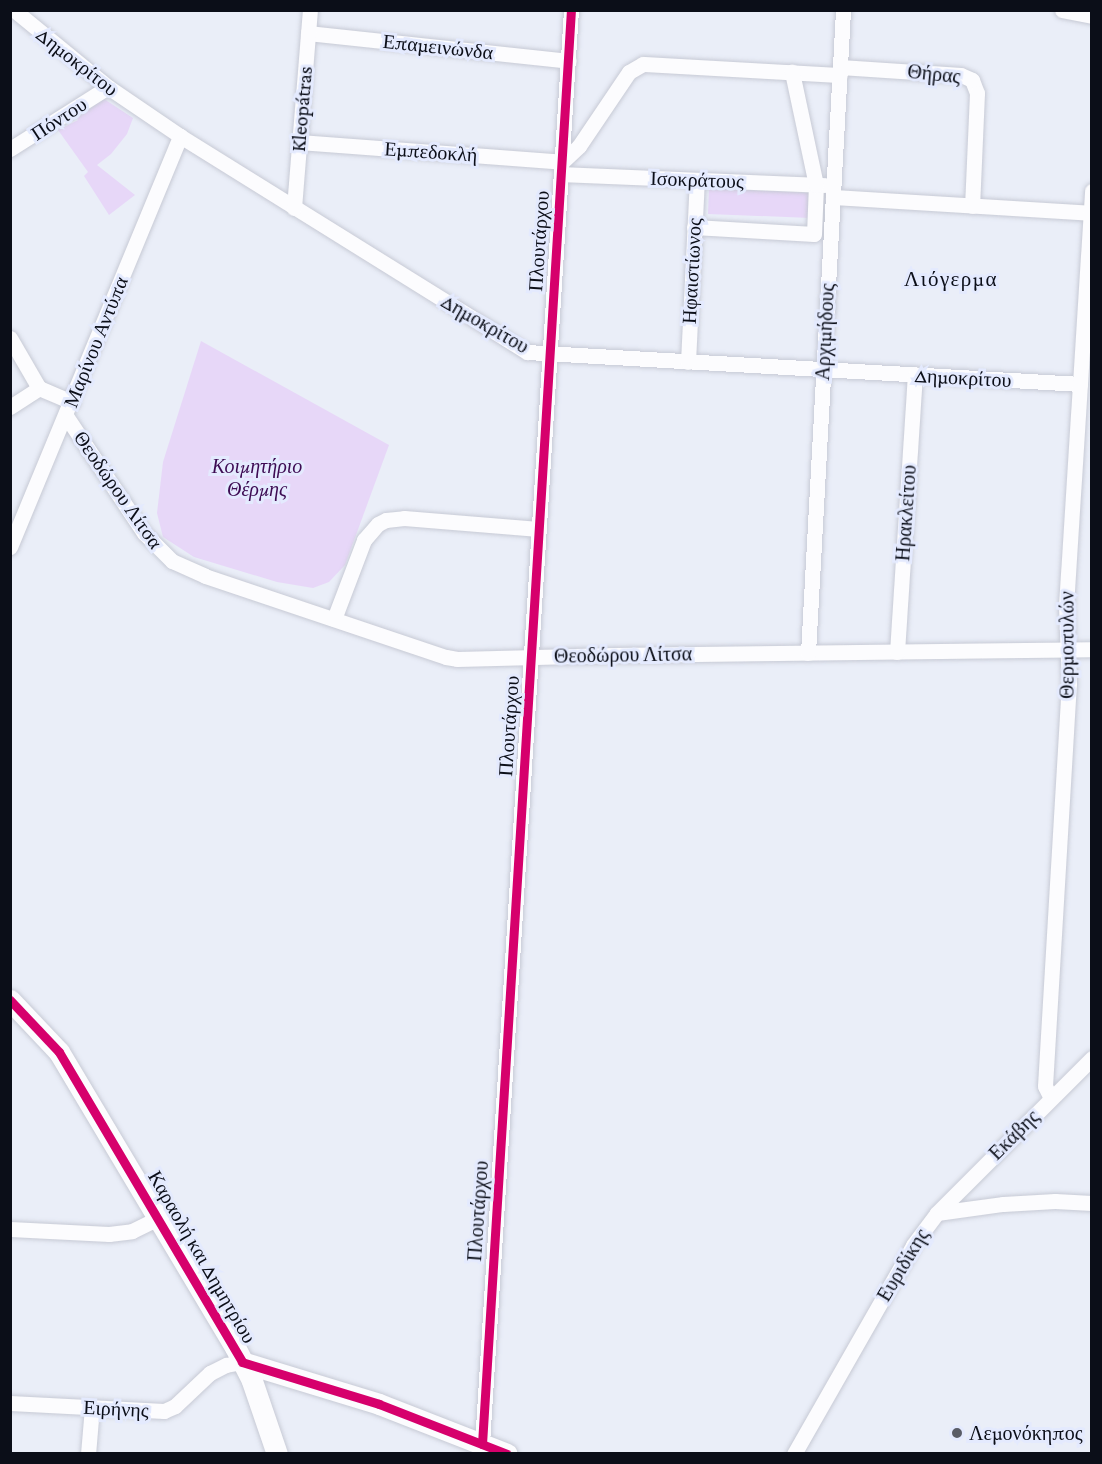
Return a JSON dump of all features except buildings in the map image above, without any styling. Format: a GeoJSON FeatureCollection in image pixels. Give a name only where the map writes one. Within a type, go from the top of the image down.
{"type":"FeatureCollection","features":[{"type":"Feature","properties":{"kind":"street","name":"Δημοκρίτου"},"geometry":{"type":"LineString","coordinates":[[14,10],[108,87],[180,136],[527,352],[1080,384]]}},
{"type":"Feature","properties":{"kind":"street","name":"Kleopátras"},"geometry":{"type":"LineString","coordinates":[[294,208],[310,10]]}},
{"type":"Feature","properties":{"kind":"street","name":"Πλουτάρχου"},"geometry":{"type":"LineString","coordinates":[[482,1444],[571,10]]}},
{"type":"Feature","properties":{"kind":"street","name":"Αρχιμήδους"},"geometry":{"type":"LineString","coordinates":[[808,653],[843,10]]}},
{"type":"Feature","properties":{"kind":"street"},"geometry":{"type":"LineString","coordinates":[[1062,10],[1092,16]]}},
{"type":"Feature","properties":{"kind":"street","name":"Επαμεινώνδα"},"geometry":{"type":"LineString","coordinates":[[308,33],[568,61]]}},
{"type":"Feature","properties":{"kind":"street"},"geometry":{"type":"LineString","coordinates":[[561,168],[579,146],[629,72],[643,64],[792,72],[840,71]]}},
{"type":"Feature","properties":{"kind":"street","name":"Θήρας"},"geometry":{"type":"LineString","coordinates":[[840,71],[961,75],[972,80],[977,93],[972,206]]}},
{"type":"Feature","properties":{"kind":"street"},"geometry":{"type":"LineString","coordinates":[[694,227],[814,234],[816,185],[792,72]]}},
{"type":"Feature","properties":{"kind":"street","name":"Πόντου"},"geometry":{"type":"LineString","coordinates":[[10,149],[108,87]]}},
{"type":"Feature","properties":{"kind":"street","name":"Μαρίνου Αντύπα"},"geometry":{"type":"LineString","coordinates":[[10,547],[180,136]]}},
{"type":"Feature","properties":{"kind":"street","name":"Εμπεδοκλή"},"geometry":{"type":"LineString","coordinates":[[300,142],[561,168]]}},
{"type":"Feature","properties":{"kind":"street","name":"Ισοκράτους"},"geometry":{"type":"LineString","coordinates":[[561,168],[697,180],[816,185],[833,191],[972,206],[1091,210]]}},
{"type":"Feature","properties":{"kind":"street","name":"Ηφαιστίωνος"},"geometry":{"type":"LineString","coordinates":[[688,362],[697,180]]}},
{"type":"Feature","properties":{"kind":"street","name":"Θερμοπυλών"},"geometry":{"type":"LineString","coordinates":[[1051,1098],[1046,1086],[1068,695],[1067,582],[1092,190]]}},
{"type":"Feature","properties":{"kind":"street"},"geometry":{"type":"LineString","coordinates":[[10,338],[39,388],[10,407]]}},
{"type":"Feature","properties":{"kind":"street","name":"Ηρακλείτου"},"geometry":{"type":"LineString","coordinates":[[897,652],[915,375]]}},
{"type":"Feature","properties":{"kind":"street","name":"Θεοδώρου Λίτσα"},"geometry":{"type":"LineString","coordinates":[[39,388],[69,409],[144,533],[172,561],[205,576],[457,659],[1092,649]]}},
{"type":"Feature","properties":{"kind":"street"},"geometry":{"type":"LineString","coordinates":[[334,619],[364,540],[378,524],[386,520],[404,518],[539,529]]}},
{"type":"Feature","properties":{"kind":"street","name":"Καραολή και Δημητρίου"},"geometry":{"type":"LineString","coordinates":[[10,1000],[59,1052],[242,1362],[379,1404],[507,1454]]}},
{"type":"Feature","properties":{"kind":"street","name":"Εκάβης"},"geometry":{"type":"LineString","coordinates":[[937,1214],[1092,1058]]}},
{"type":"Feature","properties":{"kind":"street","name":"Ευριδίκης"},"geometry":{"type":"LineString","coordinates":[[794,1454],[913,1245],[937,1214],[1013,1203],[1055,1201],[1092,1203]]}},
{"type":"Feature","properties":{"kind":"street"},"geometry":{"type":"LineString","coordinates":[[10,1229],[109,1234],[132,1232],[159,1218]]}},
{"type":"Feature","properties":{"kind":"street"},"geometry":{"type":"LineString","coordinates":[[242,1362],[252,1381],[277,1454]]}},
{"type":"Feature","properties":{"kind":"street","name":"Ειρήνης"},"geometry":{"type":"LineString","coordinates":[[10,1403],[167,1410],[210,1373],[226,1365],[242,1362]]}},
{"type":"Feature","properties":{"kind":"street"},"geometry":{"type":"LineString","coordinates":[[88,1454],[92,1407]]}},
{"type":"Feature","properties":{"kind":"green space"},"geometry":{"type":"Polygon","coordinates":[[[104,99],[133,118],[127,134],[111,154],[97,165],[135,195],[109,215],[84,176],[88,172],[58,130],[78,120],[77,118],[104,99]]]}},
{"type":"Feature","properties":{"kind":"green space"},"geometry":{"type":"Polygon","coordinates":[[[709,188],[812,193],[811,218],[708,214],[709,188]]]}},
{"type":"Feature","properties":{"kind":"green space","name":"Κοιμητήριο Θέρμης"},"geometry":{"type":"Polygon","coordinates":[[[201,341],[389,445],[345,565],[329,582],[313,588],[277,582],[194,557],[163,537],[157,513],[163,462],[201,341]]]}},
{"type":"Feature","properties":{"kind":"cycle path"},"geometry":{"type":"LineString","coordinates":[[482,1444],[571,10]]}},
{"type":"Feature","properties":{"kind":"cycle path"},"geometry":{"type":"LineString","coordinates":[[10,1000],[59,1052],[242,1362],[379,1404],[507,1454]]}},
{"type":"Feature","properties":{"kind":"place","name":"Λεμονόκηπος"},"geometry":{"type":"Point","coordinates":[957,1433]}},
{"type":"Feature","properties":{"kind":"district","name":"Λιόγερμα"},"geometry":{"type":"Point","coordinates":[951,279]}}]}
